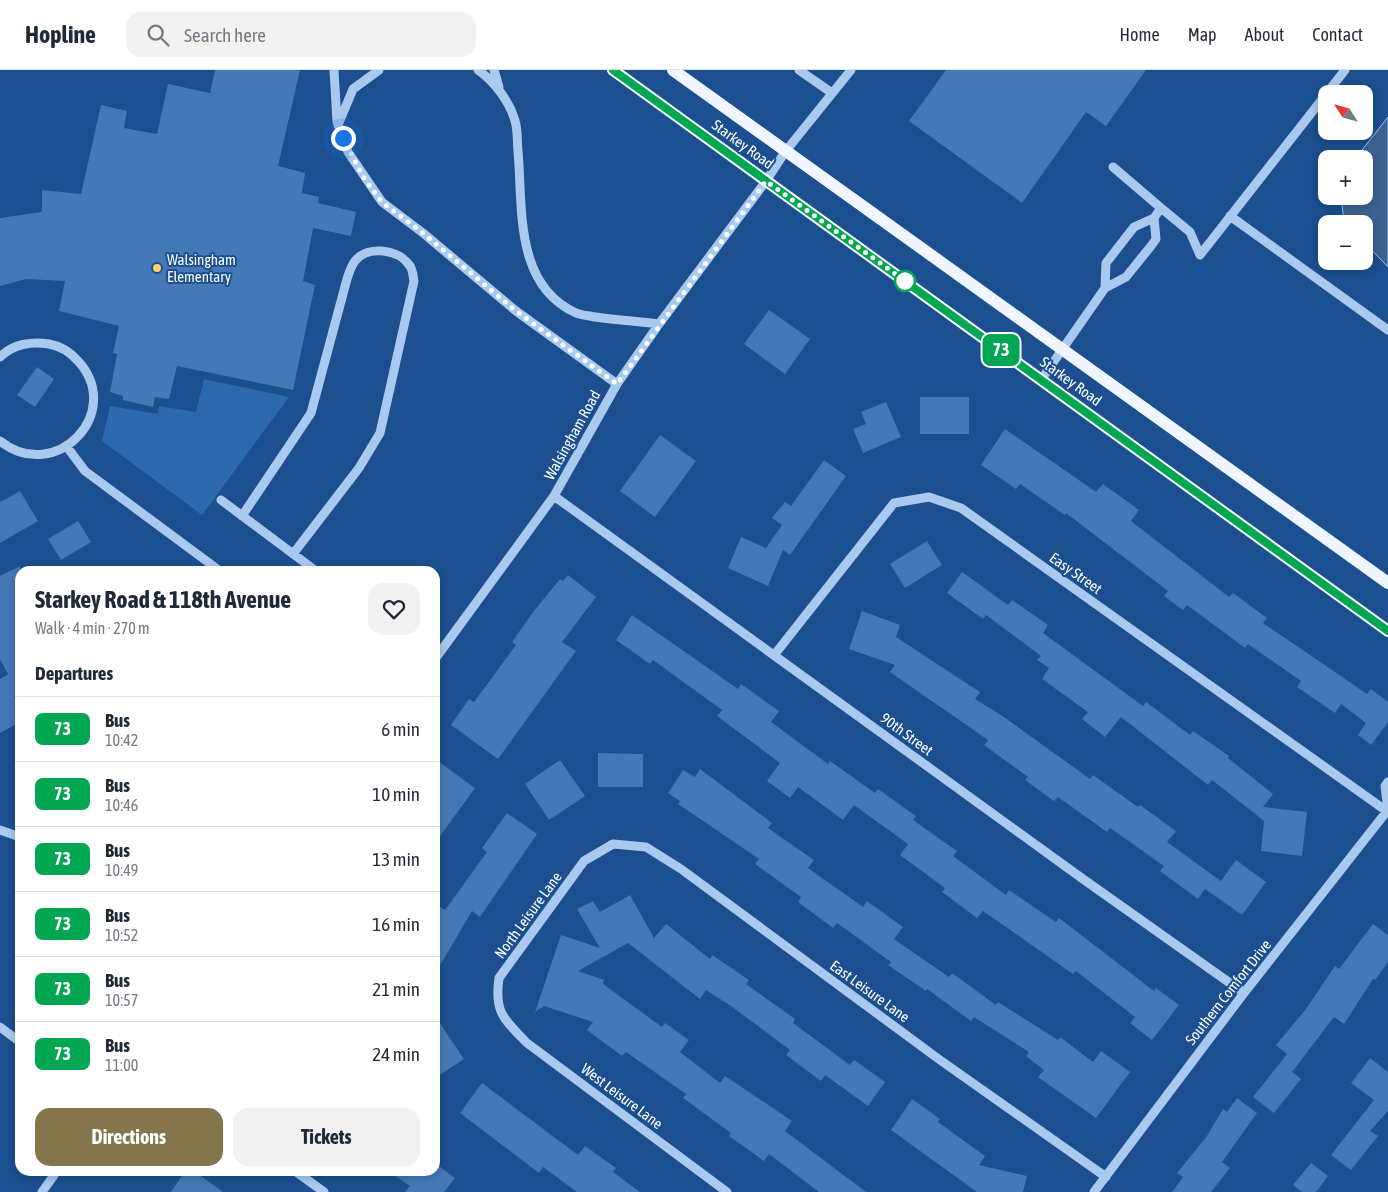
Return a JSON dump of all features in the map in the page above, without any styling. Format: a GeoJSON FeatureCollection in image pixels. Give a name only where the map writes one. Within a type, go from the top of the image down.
{"type":"FeatureCollection","features":[{"type":"Feature","properties":{"kind":"main road","name":"Starkey Road"},"geometry":{"type":"LineString","coordinates":[[613,70],[1388,631]]}},
{"type":"Feature","properties":{"kind":"main road","name":"Starkey Road"},"geometry":{"type":"LineString","coordinates":[[672,70],[1388,583]]}},
{"type":"Feature","properties":{"kind":"street"},"geometry":{"type":"LineString","coordinates":[[334,70],[338,125],[348,152],[382,202],[423,233],[516,311],[617,384]]}},
{"type":"Feature","properties":{"kind":"street"},"geometry":{"type":"LineString","coordinates":[[338,125],[353,89],[379,70]]}},
{"type":"Feature","properties":{"kind":"street"},"geometry":{"type":"LineString","coordinates":[[478,70],[490,78],[500,92],[515,121],[521,186],[521,229],[532,268],[553,300],[578,314],[659,324]]}},
{"type":"Feature","properties":{"kind":"street"},"geometry":{"type":"LineString","coordinates":[[494,70],[500,92]]}},
{"type":"Feature","properties":{"kind":"street"},"geometry":{"type":"LineString","coordinates":[[799,70],[832,94]]}},
{"type":"Feature","properties":{"kind":"street","name":"Walsingham Road"},"geometry":{"type":"LineString","coordinates":[[440,652],[554,496],[617,384],[659,324],[766,181],[785,152],[851,70]]}},
{"type":"Feature","properties":{"kind":"street"},"geometry":{"type":"LineString","coordinates":[[1113,167],[1190,232],[1200,255],[1345,70]]}},
{"type":"Feature","properties":{"kind":"street"},"geometry":{"type":"LineString","coordinates":[[1105,288],[1106,262],[1134,227],[1154,218],[1161,208]]}},
{"type":"Feature","properties":{"kind":"street"},"geometry":{"type":"LineString","coordinates":[[1230,216],[1388,330]]}},
{"type":"Feature","properties":{"kind":"street"},"geometry":{"type":"LineString","coordinates":[[1041,380],[1105,288],[1126,277],[1151,246],[1156,238],[1154,218]]}},
{"type":"Feature","properties":{"kind":"street"},"geometry":{"type":"LineString","coordinates":[[242,516],[311,413],[346,279],[355,260],[371,250],[389,252],[400,257],[410,266],[414,281],[380,432],[359,468],[293,554]]}},
{"type":"Feature","properties":{"kind":"street"},"geometry":{"type":"LineString","coordinates":[[0,357],[5,352],[22,344],[40,342],[57,346],[73,355],[85,368],[92,384],[94,402],[90,419],[80,435],[67,447],[49,454],[29,455],[11,450],[0,441]]}},
{"type":"Feature","properties":{"kind":"street"},"geometry":{"type":"LineString","coordinates":[[67,447],[85,471],[213,566]]}},
{"type":"Feature","properties":{"kind":"street","name":"90th Street"},"geometry":{"type":"LineString","coordinates":[[554,496],[776,654],[1083,879],[1244,993]]}},
{"type":"Feature","properties":{"kind":"street","name":"Easy Street"},"geometry":{"type":"LineString","coordinates":[[776,654],[894,503],[929,497],[961,508],[1388,812]]}},
{"type":"Feature","properties":{"kind":"street"},"geometry":{"type":"LineString","coordinates":[[221,500],[309,566]]}},
{"type":"Feature","properties":{"kind":"street"},"geometry":{"type":"LineString","coordinates":[[1388,782],[1385,786],[1388,812]]}},
{"type":"Feature","properties":{"kind":"street","name":"Southern Comfort Drive"},"geometry":{"type":"LineString","coordinates":[[1094,1192],[1244,993],[1388,812]]}},
{"type":"Feature","properties":{"kind":"street"},"geometry":{"type":"LineString","coordinates":[[0,830],[15,835]]}},
{"type":"Feature","properties":{"kind":"street","name":"North Leisure Lane"},"geometry":{"type":"LineString","coordinates":[[503,1018],[496,997],[499,978],[584,861],[613,844]]}},
{"type":"Feature","properties":{"kind":"street","name":"East Leisure Lane"},"geometry":{"type":"LineString","coordinates":[[613,844],[646,847],[681,869],[940,1060],[1106,1177]]}},
{"type":"Feature","properties":{"kind":"street","name":"West Leisure Lane"},"geometry":{"type":"LineString","coordinates":[[503,1018],[526,1043],[727,1192]]}},
{"type":"Feature","properties":{"kind":"street"},"geometry":{"type":"LineString","coordinates":[[0,1027],[15,1038]]}},
{"type":"Feature","properties":{"kind":"street"},"geometry":{"type":"LineString","coordinates":[[42,1192],[53,1176]]}},
{"type":"Feature","properties":{"kind":"street"},"geometry":{"type":"LineString","coordinates":[[302,1176],[324,1192]]}},
{"type":"Feature","properties":{"kind":"shaded area"},"geometry":{"type":"Polygon","coordinates":[[[1388,117],[1388,267],[1373,251],[1373,215],[1343,215],[1342,205],[1373,205],[1373,150],[1362,150],[1370,140],[1373,140],[1373,136],[1388,117]]]}},
{"type":"Feature","properties":{"kind":"shaded area"},"geometry":{"type":"Polygon","coordinates":[[[204,379],[289,397],[202,515],[102,441],[110,406],[158,414],[159,406],[196,412],[204,379]]]}},
{"type":"Feature","properties":{"kind":"building"},"geometry":{"type":"Polygon","coordinates":[[[215,70],[300,70],[278,166],[305,173],[302,193],[319,197],[318,203],[356,212],[351,236],[313,228],[303,281],[315,285],[293,390],[177,366],[169,399],[155,397],[153,407],[123,400],[123,396],[110,392],[117,354],[113,353],[119,326],[59,311],[65,281],[26,279],[0,286],[0,218],[42,212],[42,190],[81,194],[101,105],[127,111],[124,128],[157,134],[168,84],[210,93],[215,70]]]}},
{"type":"Feature","properties":{"kind":"building"},"geometry":{"type":"Polygon","coordinates":[[[946,70],[1146,70],[1106,126],[1086,112],[1022,203],[909,121],[946,70]]]}},
{"type":"Feature","properties":{"kind":"building"},"geometry":{"type":"Polygon","coordinates":[[[769,310],[810,339],[785,374],[744,344],[769,310]]]}},
{"type":"Feature","properties":{"kind":"building"},"geometry":{"type":"Polygon","coordinates":[[[37,367],[54,379],[35,407],[17,395],[37,367]]]}},
{"type":"Feature","properties":{"kind":"building"},"geometry":{"type":"Polygon","coordinates":[[[920,397],[969,397],[969,434],[920,434],[920,397]]]}},
{"type":"Feature","properties":{"kind":"building"},"geometry":{"type":"Polygon","coordinates":[[[886,402],[901,437],[863,453],[853,429],[866,424],[861,412],[886,402]]]}},
{"type":"Feature","properties":{"kind":"building"},"geometry":{"type":"Polygon","coordinates":[[[1005,429],[1096,492],[1103,484],[1139,510],[1131,521],[1229,597],[1233,593],[1267,618],[1263,623],[1367,694],[1371,689],[1388,702],[1388,722],[1371,745],[1358,735],[1366,723],[1341,704],[1335,713],[1297,687],[1301,681],[1248,644],[1245,648],[1187,605],[1183,610],[1164,596],[1168,591],[1066,513],[1065,515],[1020,484],[1016,489],[981,465],[1005,429]]]}},
{"type":"Feature","properties":{"kind":"building"},"geometry":{"type":"Polygon","coordinates":[[[660,435],[696,461],[655,517],[620,491],[660,435]]]}},
{"type":"Feature","properties":{"kind":"building"},"geometry":{"type":"Polygon","coordinates":[[[824,460],[846,476],[790,555],[783,550],[768,586],[728,568],[741,537],[766,548],[782,525],[772,518],[785,502],[791,506],[824,460]]]}},
{"type":"Feature","properties":{"kind":"building"},"geometry":{"type":"Polygon","coordinates":[[[20,491],[38,521],[0,543],[0,502],[20,491]]]}},
{"type":"Feature","properties":{"kind":"building"},"geometry":{"type":"Polygon","coordinates":[[[78,521],[91,542],[61,560],[48,539],[78,521]]]}},
{"type":"Feature","properties":{"kind":"building"},"geometry":{"type":"Polygon","coordinates":[[[927,541],[942,565],[905,588],[890,564],[927,541]]]}},
{"type":"Feature","properties":{"kind":"building"},"geometry":{"type":"Polygon","coordinates":[[[15,568],[15,725],[0,733],[0,679],[8,674],[0,659],[0,576],[15,568]]]}},
{"type":"Feature","properties":{"kind":"building"},"geometry":{"type":"Polygon","coordinates":[[[962,572],[1008,605],[1012,600],[1048,625],[1043,633],[1143,706],[1146,702],[1190,735],[1193,731],[1229,756],[1228,758],[1273,794],[1263,807],[1307,812],[1302,856],[1261,851],[1264,821],[1212,780],[1208,785],[1121,717],[1105,737],[1082,719],[1088,712],[1042,679],[1049,668],[1037,660],[1041,656],[986,615],[983,619],[947,593],[962,572]]]}},
{"type":"Feature","properties":{"kind":"building"},"geometry":{"type":"Polygon","coordinates":[[[568,575],[596,597],[562,642],[576,651],[498,759],[451,725],[469,699],[474,702],[516,645],[512,642],[533,612],[560,579],[563,581],[568,575]]]}},
{"type":"Feature","properties":{"kind":"building"},"geometry":{"type":"Polygon","coordinates":[[[862,611],[900,625],[896,637],[980,692],[975,699],[1004,717],[1090,779],[1093,775],[1176,831],[1167,842],[1221,881],[1236,860],[1266,882],[1242,915],[1205,889],[1198,899],[1160,871],[1164,866],[1110,828],[1107,832],[1058,797],[1054,801],[1025,780],[1028,777],[984,745],[988,740],[890,672],[895,665],[849,649],[862,611]]]}},
{"type":"Feature","properties":{"kind":"building"},"geometry":{"type":"Polygon","coordinates":[[[632,615],[738,689],[741,684],[779,711],[771,722],[828,764],[830,761],[875,793],[878,789],[916,816],[913,820],[957,851],[953,856],[1006,895],[1009,890],[1056,922],[1059,918],[1154,991],[1156,988],[1179,1005],[1152,1040],[1130,1023],[1135,1017],[1076,971],[1073,974],[983,911],[977,918],[942,892],[945,888],[900,855],[908,844],[854,805],[843,820],[798,787],[790,798],[767,781],[780,763],[717,716],[722,710],[653,660],[650,664],[616,640],[632,615]]]}},
{"type":"Feature","properties":{"kind":"building"},"geometry":{"type":"Polygon","coordinates":[[[598,753],[643,754],[643,787],[598,787],[598,753]]]}},
{"type":"Feature","properties":{"kind":"building"},"geometry":{"type":"Polygon","coordinates":[[[560,760],[585,796],[549,820],[525,784],[560,760]]]}},
{"type":"Feature","properties":{"kind":"building"},"geometry":{"type":"Polygon","coordinates":[[[440,763],[475,788],[440,836],[440,763]]]}},
{"type":"Feature","properties":{"kind":"building"},"geometry":{"type":"Polygon","coordinates":[[[700,769],[772,823],[768,828],[814,860],[808,868],[863,907],[867,901],[903,927],[894,939],[949,977],[952,973],[996,1005],[998,1002],[1058,1040],[1060,1037],[1093,1062],[1101,1051],[1130,1072],[1096,1118],[1038,1077],[1044,1070],[1026,1056],[1029,1052],[974,1017],[971,1021],[927,989],[926,991],[888,965],[891,962],[837,923],[833,928],[798,902],[801,897],[755,864],[759,859],[678,804],[680,801],[668,793],[683,770],[695,777],[700,769]]]}},
{"type":"Feature","properties":{"kind":"building"},"geometry":{"type":"Polygon","coordinates":[[[507,813],[537,834],[480,917],[472,911],[440,965],[440,907],[445,910],[487,852],[482,848],[507,813]]]}},
{"type":"Feature","properties":{"kind":"building"},"geometry":{"type":"Polygon","coordinates":[[[630,895],[654,938],[666,924],[710,959],[712,955],[749,980],[746,984],[795,1019],[793,1023],[850,1065],[854,1060],[885,1082],[868,1106],[825,1075],[821,1081],[786,1055],[790,1050],[731,1006],[706,990],[700,999],[628,943],[578,971],[604,980],[603,984],[662,1027],[665,1023],[689,1040],[680,1052],[720,1083],[725,1076],[792,1121],[785,1131],[866,1192],[819,1192],[769,1154],[764,1161],[729,1136],[731,1133],[683,1098],[686,1094],[626,1052],[622,1056],[587,1030],[593,1022],[544,1006],[535,1012],[561,935],[600,948],[577,909],[593,901],[600,912],[630,895]]]}},
{"type":"Feature","properties":{"kind":"building"},"geometry":{"type":"Polygon","coordinates":[[[1373,924],[1388,935],[1388,962],[1375,980],[1373,979],[1344,1024],[1334,1017],[1292,1072],[1301,1079],[1274,1113],[1253,1097],[1287,1054],[1276,1045],[1306,1009],[1335,966],[1339,969],[1373,924]]]}},
{"type":"Feature","properties":{"kind":"building"},"geometry":{"type":"Polygon","coordinates":[[[440,1023],[464,1059],[440,1075],[440,1023]]]}},
{"type":"Feature","properties":{"kind":"building"},"geometry":{"type":"Polygon","coordinates":[[[1370,1058],[1388,1072],[1388,1111],[1370,1131],[1378,1136],[1351,1170],[1331,1155],[1374,1100],[1351,1083],[1370,1058]]]}},
{"type":"Feature","properties":{"kind":"building"},"geometry":{"type":"Polygon","coordinates":[[[482,1083],[578,1155],[585,1146],[616,1168],[613,1172],[640,1192],[577,1192],[543,1167],[539,1173],[460,1113],[482,1083]]]}},
{"type":"Feature","properties":{"kind":"building"},"geometry":{"type":"Polygon","coordinates":[[[1237,1098],[1257,1113],[1222,1162],[1230,1168],[1211,1192],[1172,1192],[1183,1177],[1177,1173],[1207,1136],[1223,1109],[1227,1112],[1237,1098]]]}},
{"type":"Feature","properties":{"kind":"building"},"geometry":{"type":"Polygon","coordinates":[[[912,1099],[940,1119],[938,1122],[985,1156],[979,1165],[1027,1176],[1023,1192],[977,1192],[891,1130],[912,1099]]]}},
{"type":"Feature","properties":{"kind":"building"},"geometry":{"type":"Polygon","coordinates":[[[1311,1163],[1328,1176],[1316,1192],[1302,1192],[1293,1185],[1311,1163]]]}},
{"type":"Feature","properties":{"kind":"building"},"geometry":{"type":"Polygon","coordinates":[[[440,1167],[455,1178],[444,1192],[405,1192],[410,1186],[395,1176],[440,1176],[440,1167]]]}},
{"type":"Feature","properties":{"kind":"building"},"geometry":{"type":"Polygon","coordinates":[[[182,1176],[201,1176],[223,1192],[171,1192],[182,1176]]]}},
{"type":"Feature","properties":{"kind":"bus line","name":"73"},"geometry":{"type":"LineString","coordinates":[[613,70],[1388,631]]}},
{"type":"Feature","properties":{"kind":"place","name":"Walsingham Elementary"},"geometry":{"type":"Point","coordinates":[157,268]}},
{"type":"Feature","properties":{"kind":"route"},"geometry":{"type":"LineString","coordinates":[[343,138],[348,152],[365,180],[382,202],[423,233],[516,311],[617,384],[659,324],[766,181],[912,286],[905,281]]}}]}
